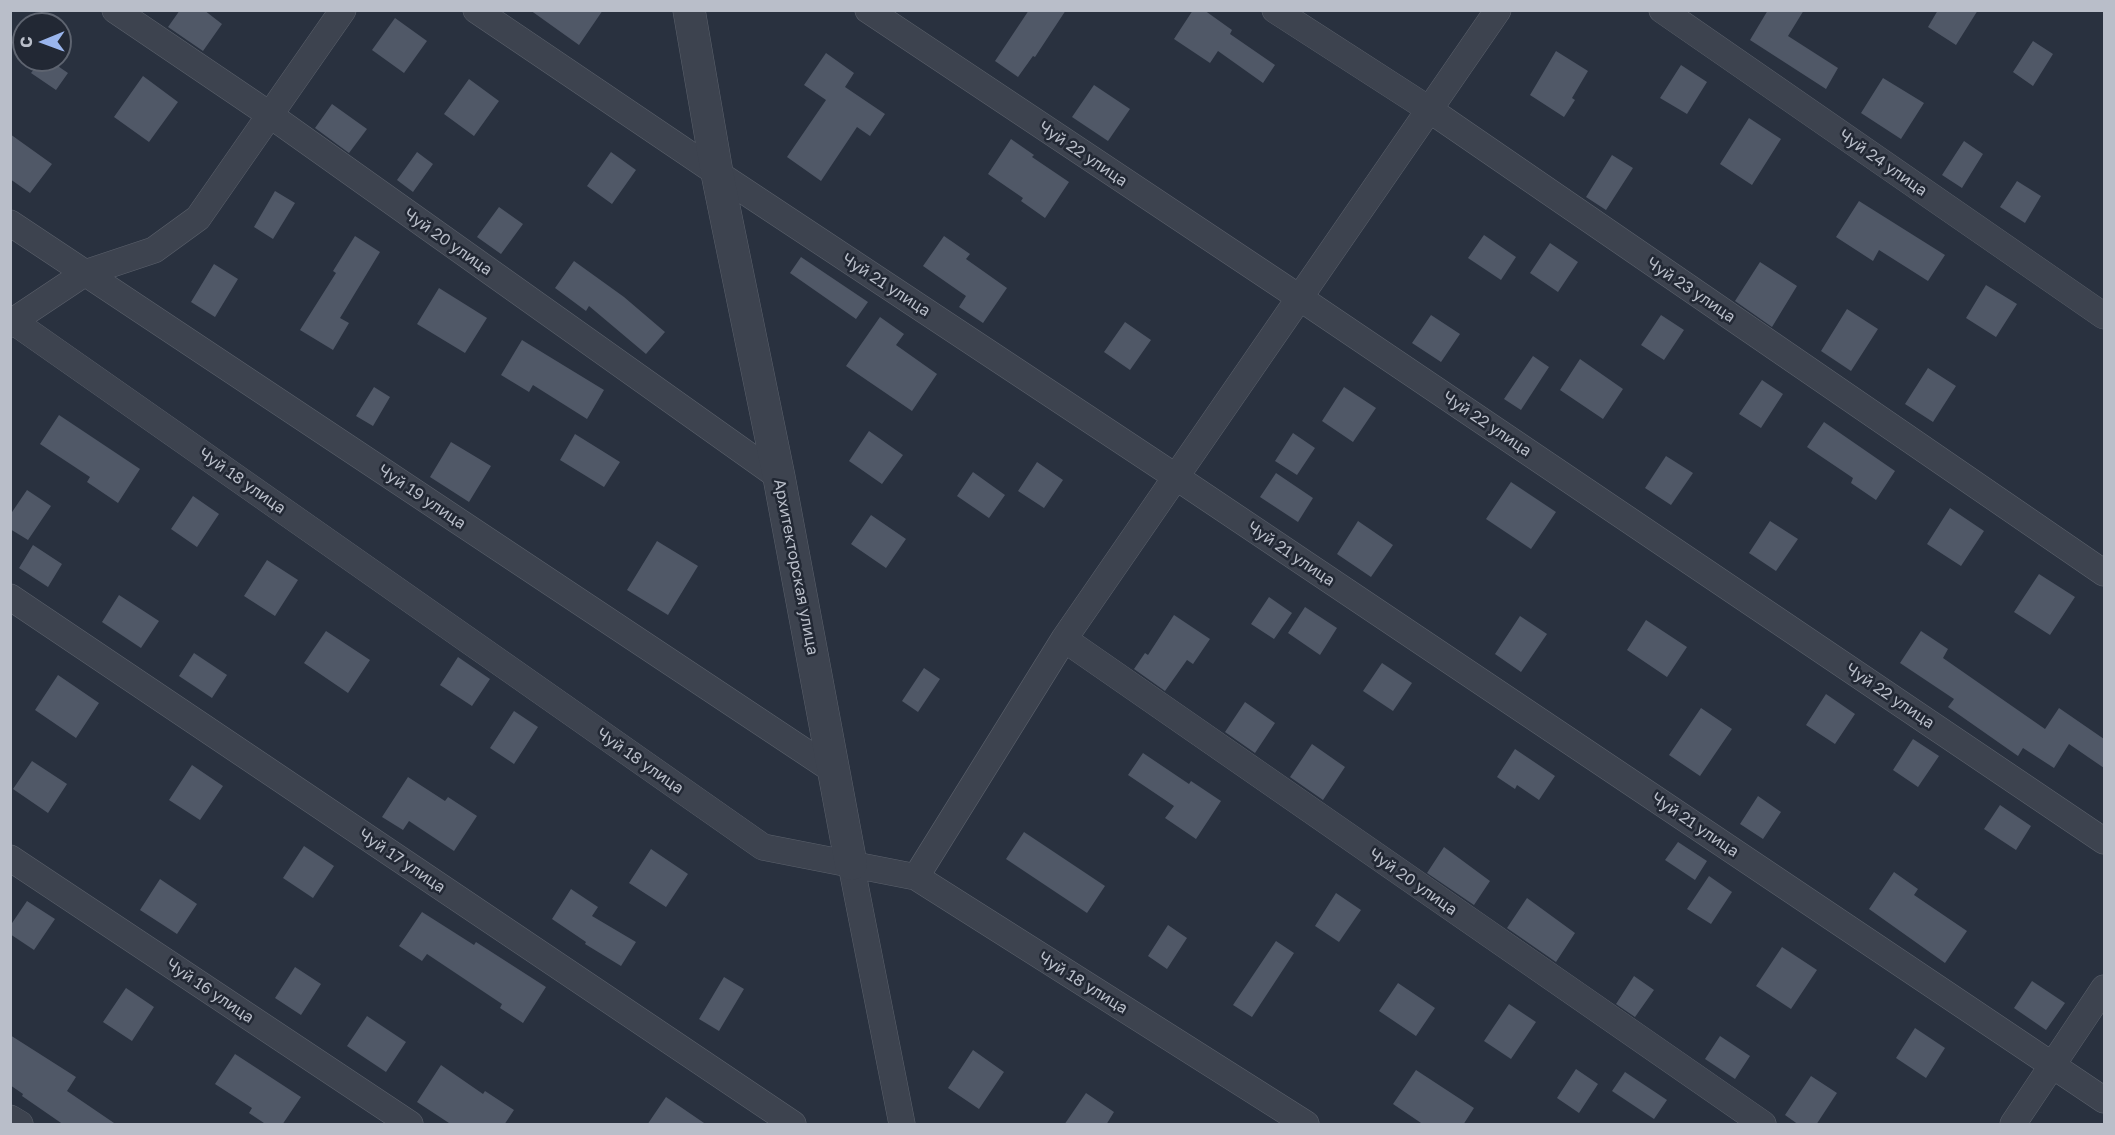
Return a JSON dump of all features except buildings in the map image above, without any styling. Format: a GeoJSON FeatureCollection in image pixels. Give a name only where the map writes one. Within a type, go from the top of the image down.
{"type":"FeatureCollection","features":[{"type":"Feature","properties":{"kind":"street","name":"Чуй 20 улица"},"geometry":{"type":"LineString","coordinates":[[115,10],[270,115],[779,477]]}},
{"type":"Feature","properties":{"kind":"street"},"geometry":{"type":"LineString","coordinates":[[11,321],[85,273],[154,250],[198,218],[343,10]]}},
{"type":"Feature","properties":{"kind":"street","name":"Чуй 21 улица"},"geometry":{"type":"LineString","coordinates":[[476,10],[2104,1100]]}},
{"type":"Feature","properties":{"kind":"street","name":"Архитекторская улица"},"geometry":{"type":"LineString","coordinates":[[689,10],[717,173],[779,477],[902,1125]]}},
{"type":"Feature","properties":{"kind":"street","name":"Чуй 22 улица"},"geometry":{"type":"LineString","coordinates":[[868,10],[1300,298],[2104,841]]}},
{"type":"Feature","properties":{"kind":"street","name":"Чуй 23 улица"},"geometry":{"type":"LineString","coordinates":[[1275,10],[1430,110],[2104,573]]}},
{"type":"Feature","properties":{"kind":"street"},"geometry":{"type":"LineString","coordinates":[[916,877],[1064,639],[1498,10]]}},
{"type":"Feature","properties":{"kind":"street","name":"Чуй 24 улица"},"geometry":{"type":"LineString","coordinates":[[1662,10],[2104,316]]}},
{"type":"Feature","properties":{"kind":"street","name":"Чуй 19 улица"},"geometry":{"type":"LineString","coordinates":[[10,223],[834,771]]}},
{"type":"Feature","properties":{"kind":"street","name":"Чуй 18 улица"},"geometry":{"type":"LineString","coordinates":[[11,321],[763,847],[916,877],[1306,1125]]}},
{"type":"Feature","properties":{"kind":"street","name":"Чуй 17 улица"},"geometry":{"type":"LineString","coordinates":[[10,597],[792,1125]]}},
{"type":"Feature","properties":{"kind":"street","name":"Чуй 20 улица"},"geometry":{"type":"LineString","coordinates":[[1064,639],[1763,1125]]}},
{"type":"Feature","properties":{"kind":"street","name":"Чуй 16 улица"},"geometry":{"type":"LineString","coordinates":[[10,858],[410,1125]]}},
{"type":"Feature","properties":{"kind":"street"},"geometry":{"type":"LineString","coordinates":[[2013,1125],[2104,988]]}},
{"type":"Feature","properties":{"kind":"street"},"geometry":{"type":"LineString","coordinates":[[10,1118],[20,1125]]}}]}
